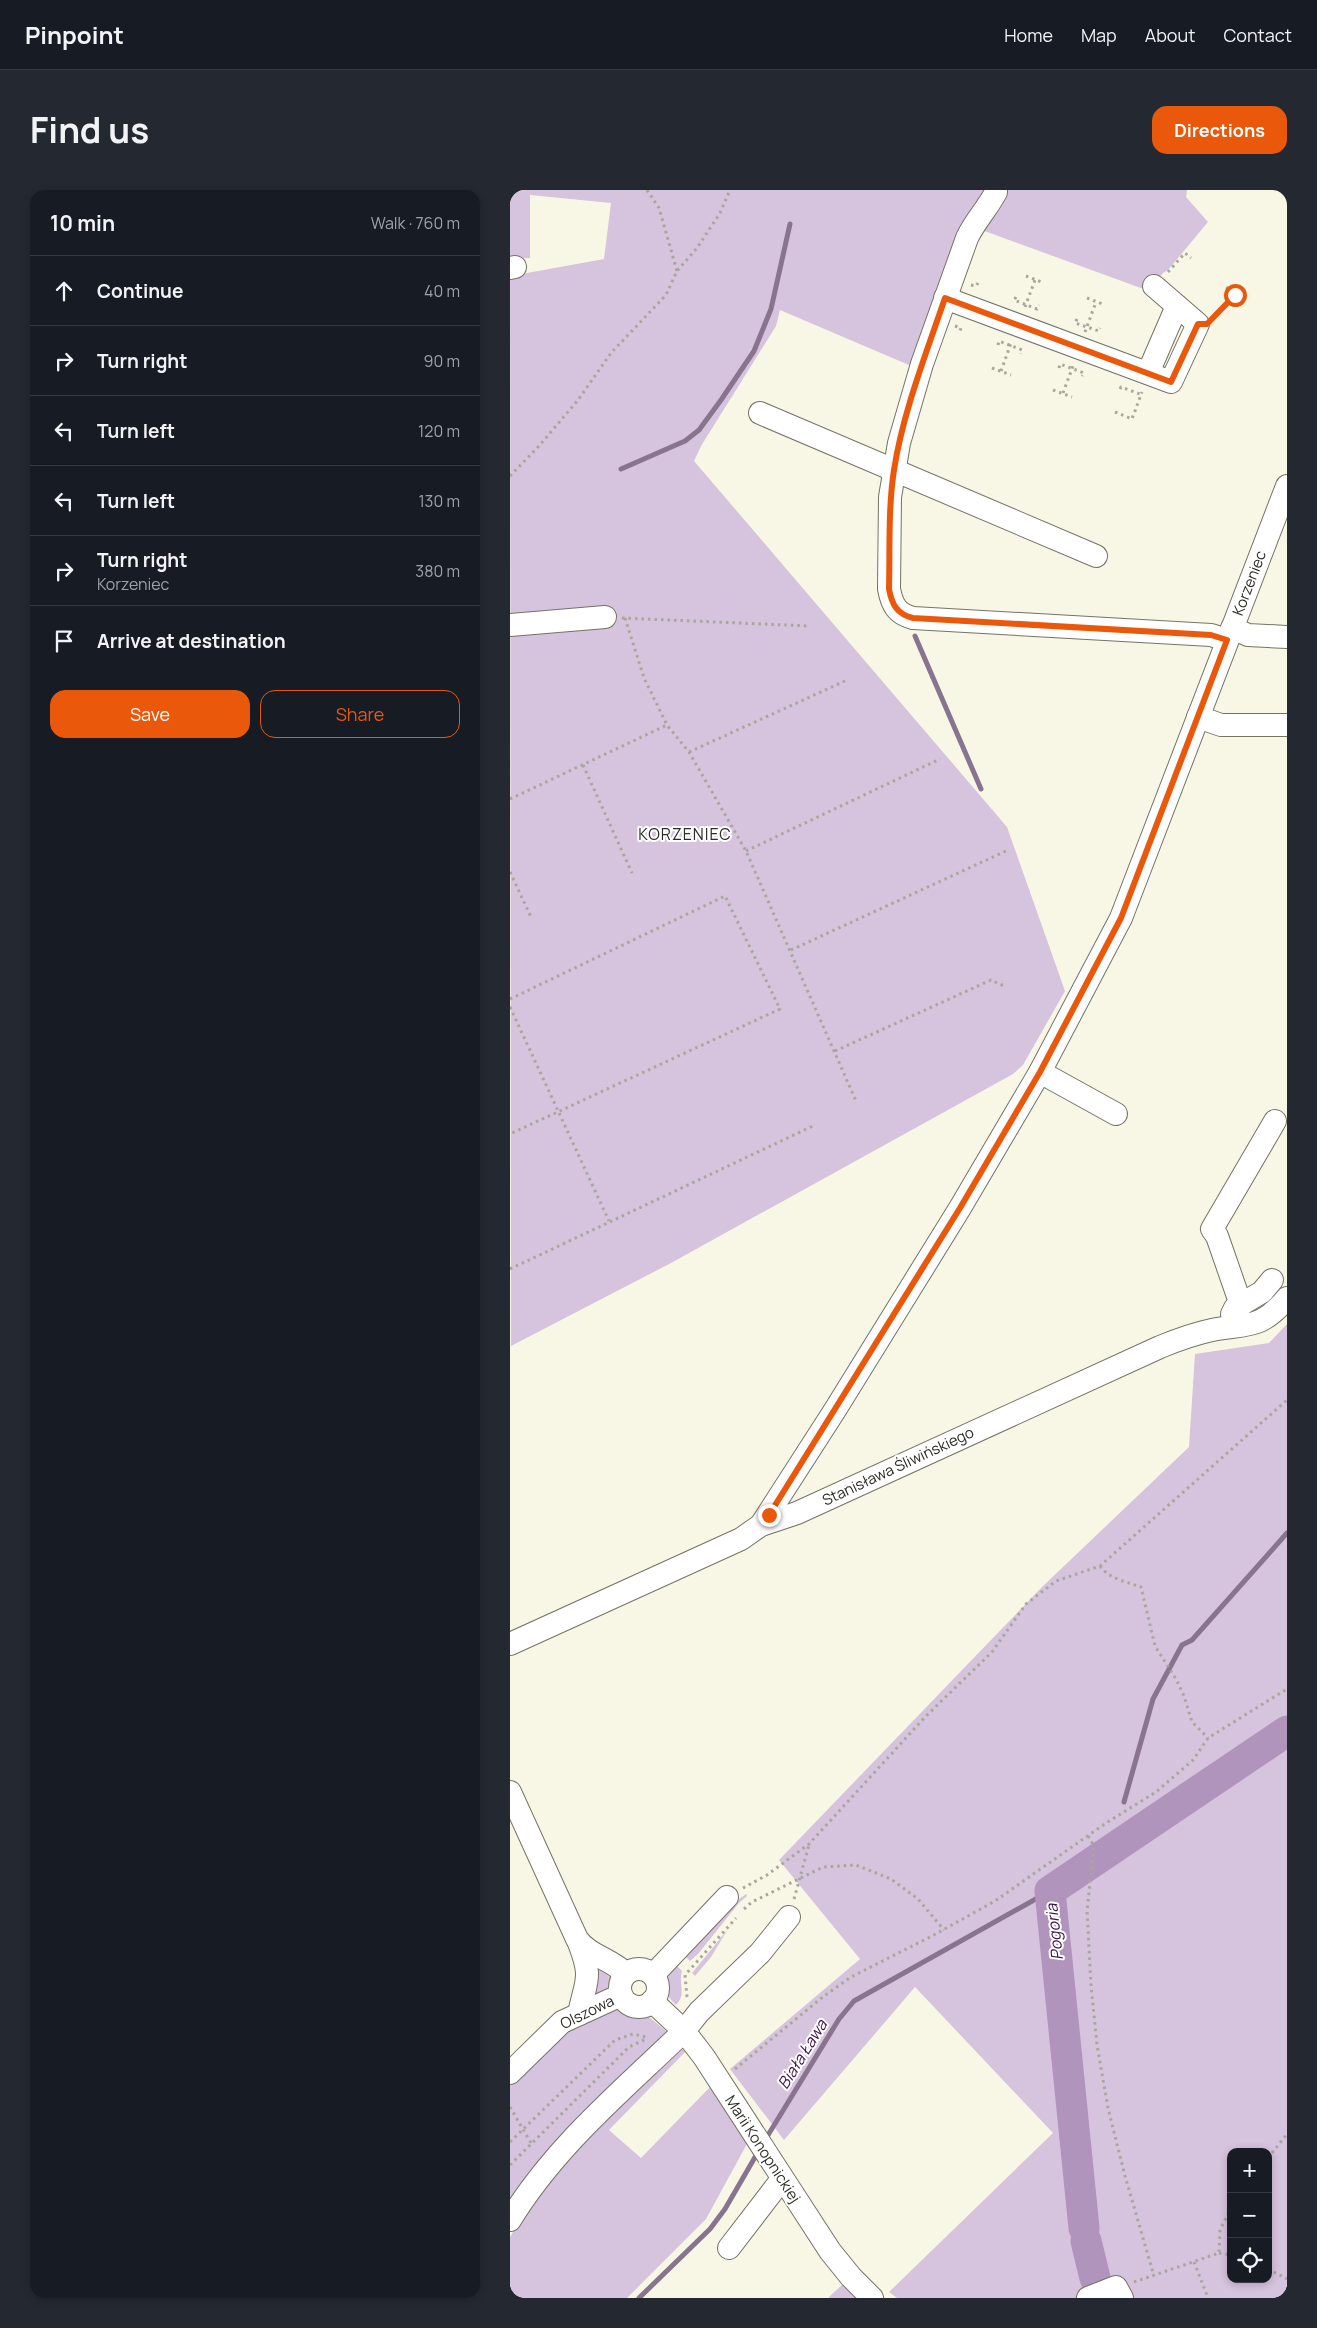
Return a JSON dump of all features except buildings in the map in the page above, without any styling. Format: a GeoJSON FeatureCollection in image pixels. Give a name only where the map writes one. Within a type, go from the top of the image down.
{"type":"FeatureCollection","features":[{"type":"Feature","properties":{"kind":"street"},"geometry":{"type":"LineString","coordinates":[[996,192],[986,210],[974,224],[945,298],[918,378],[894,469],[890,497],[889,589],[892,603],[903,616],[923,619],[1211,635],[1287,637]]}},
{"type":"Feature","properties":{"kind":"street"},"geometry":{"type":"LineString","coordinates":[[945,298],[1014,336],[1146,380],[1171,382],[1198,324],[1154,286]]}},
{"type":"Feature","properties":{"kind":"street"},"geometry":{"type":"LineString","coordinates":[[1146,380],[1177,306]]}},
{"type":"Feature","properties":{"kind":"street"},"geometry":{"type":"LineString","coordinates":[[760,412],[872,462],[894,469],[1096,556]]}},
{"type":"Feature","properties":{"kind":"street","name":"Korzeniec"},"geometry":{"type":"LineString","coordinates":[[761,1525],[955,1217],[1040,1072],[1121,918],[1287,486]]}},
{"type":"Feature","properties":{"kind":"street"},"geometry":{"type":"LineString","coordinates":[[510,626],[615,617]]}},
{"type":"Feature","properties":{"kind":"street"},"geometry":{"type":"LineString","coordinates":[[1198,717],[1222,725],[1287,725]]}},
{"type":"Feature","properties":{"kind":"street"},"geometry":{"type":"LineString","coordinates":[[1040,1072],[1116,1114]]}},
{"type":"Feature","properties":{"kind":"street"},"geometry":{"type":"LineString","coordinates":[[1241,1305],[1217,1236],[1212,1229],[1240,1184],[1275,1121]]}},
{"type":"Feature","properties":{"kind":"street"},"geometry":{"type":"LineString","coordinates":[[1234,1328],[1232,1314],[1235,1308],[1262,1292],[1272,1280]]}},
{"type":"Feature","properties":{"kind":"street","name":"Stanisława Śliwińskiego"},"geometry":{"type":"LineString","coordinates":[[510,1644],[741,1539],[761,1525],[806,1509],[1184,1337],[1253,1325],[1264,1320],[1287,1298]]}},
{"type":"Feature","properties":{"kind":"street"},"geometry":{"type":"LineString","coordinates":[[510,1792],[579,1943],[588,1972],[588,1982],[579,2014]]}},
{"type":"Feature","properties":{"kind":"street"},"geometry":{"type":"LineString","coordinates":[[652,1975],[727,1897]]}},
{"type":"Feature","properties":{"kind":"street"},"geometry":{"type":"LineString","coordinates":[[510,2220],[527,2192],[565,2147],[684,2031],[699,2012],[760,1952],[790,1917]]}},
{"type":"Feature","properties":{"kind":"street"},"geometry":{"type":"LineString","coordinates":[[579,1943],[586,1949],[621,1968],[624,1984],[629,2004],[641,2006],[652,2001],[658,1988],[652,1975],[642,1969],[624,1984]]}},
{"type":"Feature","properties":{"kind":"street","name":"Olszowa"},"geometry":{"type":"LineString","coordinates":[[512,2068],[562,2022],[579,2014],[624,1984]]}},
{"type":"Feature","properties":{"kind":"street","name":"Marii Konopnickiej"},"geometry":{"type":"LineString","coordinates":[[652,2001],[684,2031],[704,2057],[752,2134],[835,2258],[870,2296]]}},
{"type":"Feature","properties":{"kind":"street"},"geometry":{"type":"LineString","coordinates":[[729,2248],[776,2170]]}},
{"type":"Feature","properties":{"kind":"street"},"geometry":{"type":"LineString","coordinates":[[1088,2298],[1119,2293]]}},
{"type":"Feature","properties":{"kind":"path"},"geometry":{"type":"LineString","coordinates":[[647,190],[659,208],[677,271]]}},
{"type":"Feature","properties":{"kind":"path"},"geometry":{"type":"LineString","coordinates":[[510,476],[539,446],[578,400],[611,353],[666,295],[677,271],[698,248],[720,213],[730,190]]}},
{"type":"Feature","properties":{"kind":"path"},"geometry":{"type":"LineString","coordinates":[[1154,286],[1185,253],[1191,258]]}},
{"type":"Feature","properties":{"kind":"path"},"geometry":{"type":"LineString","coordinates":[[1026,276],[1044,283]]}},
{"type":"Feature","properties":{"kind":"path"},"geometry":{"type":"LineString","coordinates":[[1001,371],[1035,280]]}},
{"type":"Feature","properties":{"kind":"path"},"geometry":{"type":"LineString","coordinates":[[1198,324],[1207,324],[1235,295],[1226,288]]}},
{"type":"Feature","properties":{"kind":"path"},"geometry":{"type":"LineString","coordinates":[[1016,297],[1014,300],[1038,309],[1039,305]]}},
{"type":"Feature","properties":{"kind":"path"},"geometry":{"type":"LineString","coordinates":[[1087,298],[1105,306]]}},
{"type":"Feature","properties":{"kind":"path"},"geometry":{"type":"LineString","coordinates":[[1063,393],[1096,302]]}},
{"type":"Feature","properties":{"kind":"path"},"geometry":{"type":"LineString","coordinates":[[1076,319],[1075,323],[1099,331],[1100,328]]}},
{"type":"Feature","properties":{"kind":"path"},"geometry":{"type":"LineString","coordinates":[[998,345],[999,342],[1014,336]]}},
{"type":"Feature","properties":{"kind":"path"},"geometry":{"type":"LineString","coordinates":[[1014,336],[1022,350],[1021,354]]}},
{"type":"Feature","properties":{"kind":"path"},"geometry":{"type":"LineString","coordinates":[[1059,368],[1060,364],[1076,358]]}},
{"type":"Feature","properties":{"kind":"path"},"geometry":{"type":"LineString","coordinates":[[1076,358],[1084,373],[1082,376]]}},
{"type":"Feature","properties":{"kind":"path"},"geometry":{"type":"LineString","coordinates":[[992,368],[1011,374]]}},
{"type":"Feature","properties":{"kind":"path"},"geometry":{"type":"LineString","coordinates":[[1120,390],[1121,387],[1146,380]]}},
{"type":"Feature","properties":{"kind":"path"},"geometry":{"type":"LineString","coordinates":[[1115,412],[1132,419],[1146,380]]}},
{"type":"Feature","properties":{"kind":"path"},"geometry":{"type":"LineString","coordinates":[[1053,390],[1072,397]]}},
{"type":"Feature","properties":{"kind":"path"},"geometry":{"type":"LineString","coordinates":[[809,626],[615,617],[667,725],[689,752],[746,851],[856,1101]]}},
{"type":"Feature","properties":{"kind":"path"},"geometry":{"type":"LineString","coordinates":[[689,752],[845,681]]}},
{"type":"Feature","properties":{"kind":"path"},"geometry":{"type":"LineString","coordinates":[[510,799],[667,725]]}},
{"type":"Feature","properties":{"kind":"path"},"geometry":{"type":"LineString","coordinates":[[746,851],[940,760]]}},
{"type":"Feature","properties":{"kind":"path"},"geometry":{"type":"LineString","coordinates":[[583,765],[632,873]]}},
{"type":"Feature","properties":{"kind":"path"},"geometry":{"type":"LineString","coordinates":[[791,950],[1006,851]]}},
{"type":"Feature","properties":{"kind":"path"},"geometry":{"type":"LineString","coordinates":[[510,872],[531,917]]}},
{"type":"Feature","properties":{"kind":"path"},"geometry":{"type":"LineString","coordinates":[[510,999],[725,896],[780,1009],[510,1134]]}},
{"type":"Feature","properties":{"kind":"path"},"geometry":{"type":"LineString","coordinates":[[835,1051],[991,980],[1006,987]]}},
{"type":"Feature","properties":{"kind":"path"},"geometry":{"type":"LineString","coordinates":[[510,1007],[609,1221]]}},
{"type":"Feature","properties":{"kind":"path"},"geometry":{"type":"LineString","coordinates":[[510,1269],[815,1126]]}},
{"type":"Feature","properties":{"kind":"path"},"geometry":{"type":"LineString","coordinates":[[727,1897],[768,1875],[810,1844],[926,1716],[992,1652],[1026,1604],[1056,1581],[1100,1566],[1287,1400]]}},
{"type":"Feature","properties":{"kind":"path"},"geometry":{"type":"LineString","coordinates":[[1100,1566],[1104,1571],[1116,1578],[1142,1587],[1155,1646],[1176,1679],[1184,1696],[1192,1722],[1208,1738]]}},
{"type":"Feature","properties":{"kind":"path"},"geometry":{"type":"LineString","coordinates":[[728,2075],[824,1996],[852,1977],[944,1930],[995,1901],[1088,1836],[1156,1792],[1193,1760],[1208,1738],[1287,1689]]}},
{"type":"Feature","properties":{"kind":"path"},"geometry":{"type":"LineString","coordinates":[[1088,1836],[1094,1846],[1088,1911],[1090,1985],[1097,2045],[1108,2108],[1125,2176],[1154,2276]]}},
{"type":"Feature","properties":{"kind":"path"},"geometry":{"type":"LineString","coordinates":[[790,1917],[810,1844]]}},
{"type":"Feature","properties":{"kind":"path"},"geometry":{"type":"LineString","coordinates":[[752,1902],[823,1867],[856,1865],[892,1879],[918,1899],[944,1930]]}},
{"type":"Feature","properties":{"kind":"path"},"geometry":{"type":"LineString","coordinates":[[687,2002],[685,1975],[732,1923]]}},
{"type":"Feature","properties":{"kind":"path"},"geometry":{"type":"LineString","coordinates":[[510,2142],[618,2038],[633,2034],[650,2038],[633,2044],[510,2165]]}},
{"type":"Feature","properties":{"kind":"path"},"geometry":{"type":"LineString","coordinates":[[510,2107],[531,2143]]}},
{"type":"Feature","properties":{"kind":"path"},"geometry":{"type":"LineString","coordinates":[[1272,2153],[1287,2134]]}},
{"type":"Feature","properties":{"kind":"path"},"geometry":{"type":"LineString","coordinates":[[1219,2253],[1220,2230],[1227,2216]]}},
{"type":"Feature","properties":{"kind":"path"},"geometry":{"type":"LineString","coordinates":[[1119,2293],[1154,2276],[1219,2253],[1227,2254]]}},
{"type":"Feature","properties":{"kind":"path"},"geometry":{"type":"LineString","coordinates":[[1194,2262],[1208,2298]]}},
{"type":"Feature","properties":{"kind":"path"},"geometry":{"type":"LineString","coordinates":[[1272,2271],[1287,2279]]}},
{"type":"Feature","properties":{"kind":"shaded area"},"geometry":{"type":"Polygon","coordinates":[[[510,190],[1187,190],[1186,197],[1208,222],[1149,291],[979,229],[916,368],[780,310],[776,326],[701,446],[694,461],[1007,827],[1065,991],[1023,1065],[1013,1074],[671,1263],[511,1346],[510,190]],[[530,195],[530,258],[514,259],[516,275],[604,259],[611,203],[530,195]]]}},
{"type":"Feature","properties":{"kind":"shaded area"},"geometry":{"type":"Polygon","coordinates":[[[1287,1324],[1287,2298],[897,2298],[889,2292],[1053,2133],[915,1987],[784,2140],[730,2069],[860,1959],[779,1860],[1042,1587],[1189,1447],[1195,1354],[1269,1343],[1287,1324]]]}},
{"type":"Feature","properties":{"kind":"shaded area"},"geometry":{"type":"Polygon","coordinates":[[[746,1894],[747,1896],[690,1961],[686,1957],[728,1907],[746,1894]]]}},
{"type":"Feature","properties":{"kind":"shaded area"},"geometry":{"type":"Polygon","coordinates":[[[728,1929],[711,1957],[695,1976],[692,1973],[728,1929]]]}},
{"type":"Feature","properties":{"kind":"shaded area"},"geometry":{"type":"Polygon","coordinates":[[[677,1966],[682,1971],[682,1993],[676,2005],[668,1995],[665,1986],[668,1977],[677,1966]]]}},
{"type":"Feature","properties":{"kind":"shaded area"},"geometry":{"type":"Polygon","coordinates":[[[595,1967],[611,1972],[613,1982],[608,1988],[592,1996],[595,1967]]]}},
{"type":"Feature","properties":{"kind":"shaded area"},"geometry":{"type":"Polygon","coordinates":[[[619,2009],[648,2016],[667,2032],[510,2208],[510,2084],[561,2033],[619,2009]]]}},
{"type":"Feature","properties":{"kind":"shaded area"},"geometry":{"type":"Polygon","coordinates":[[[676,2049],[687,2050],[609,2130],[641,2158],[711,2086],[748,2142],[706,2219],[627,2298],[510,2298],[510,2237],[546,2176],[676,2049]]]}},
{"type":"Feature","properties":{"kind":"shaded area"},"geometry":{"type":"Polygon","coordinates":[[[844,2283],[861,2298],[828,2298],[844,2283]]]}},
{"type":"Feature","properties":{"kind":"waterway"},"geometry":{"type":"LineString","coordinates":[[621,469],[685,441],[699,430],[721,400],[754,351],[771,309],[790,224]]}},
{"type":"Feature","properties":{"kind":"waterway"},"geometry":{"type":"LineString","coordinates":[[915,636],[981,789]]}},
{"type":"Feature","properties":{"kind":"waterway"},"geometry":{"type":"LineString","coordinates":[[1124,1802],[1153,1699],[1182,1645],[1192,1640],[1287,1533]]}},
{"type":"Feature","properties":{"kind":"waterway","name":"Pogoria"},"geometry":{"type":"LineString","coordinates":[[1084,2228],[1050,1891],[1287,1731]]}},
{"type":"Feature","properties":{"kind":"waterway","name":"Biała Ława"},"geometry":{"type":"LineString","coordinates":[[765,2140],[839,2019],[854,2001],[1050,1891]]}},
{"type":"Feature","properties":{"kind":"waterway","name":"Biała Ława"},"geometry":{"type":"LineString","coordinates":[[639,2298],[710,2229],[725,2209],[758,2152]]}},
{"type":"Feature","properties":{"kind":"waterway","name":"Pogoria"},"geometry":{"type":"LineString","coordinates":[[1086,2241],[1095,2278]]}},
{"type":"Feature","properties":{"kind":"district","name":"KORZENIEC"},"geometry":{"type":"Point","coordinates":[685,834]}},
{"type":"Feature","properties":{"kind":"route"},"geometry":{"type":"LineString","coordinates":[[769,1515],[960,1208],[1040,1072],[1121,918],[1227,640],[1211,635],[913,618],[903,616],[895,609],[889,589],[890,497],[894,469],[899,443],[918,378],[945,298],[1171,382],[1198,324],[1207,324],[1235,295]]}}]}
